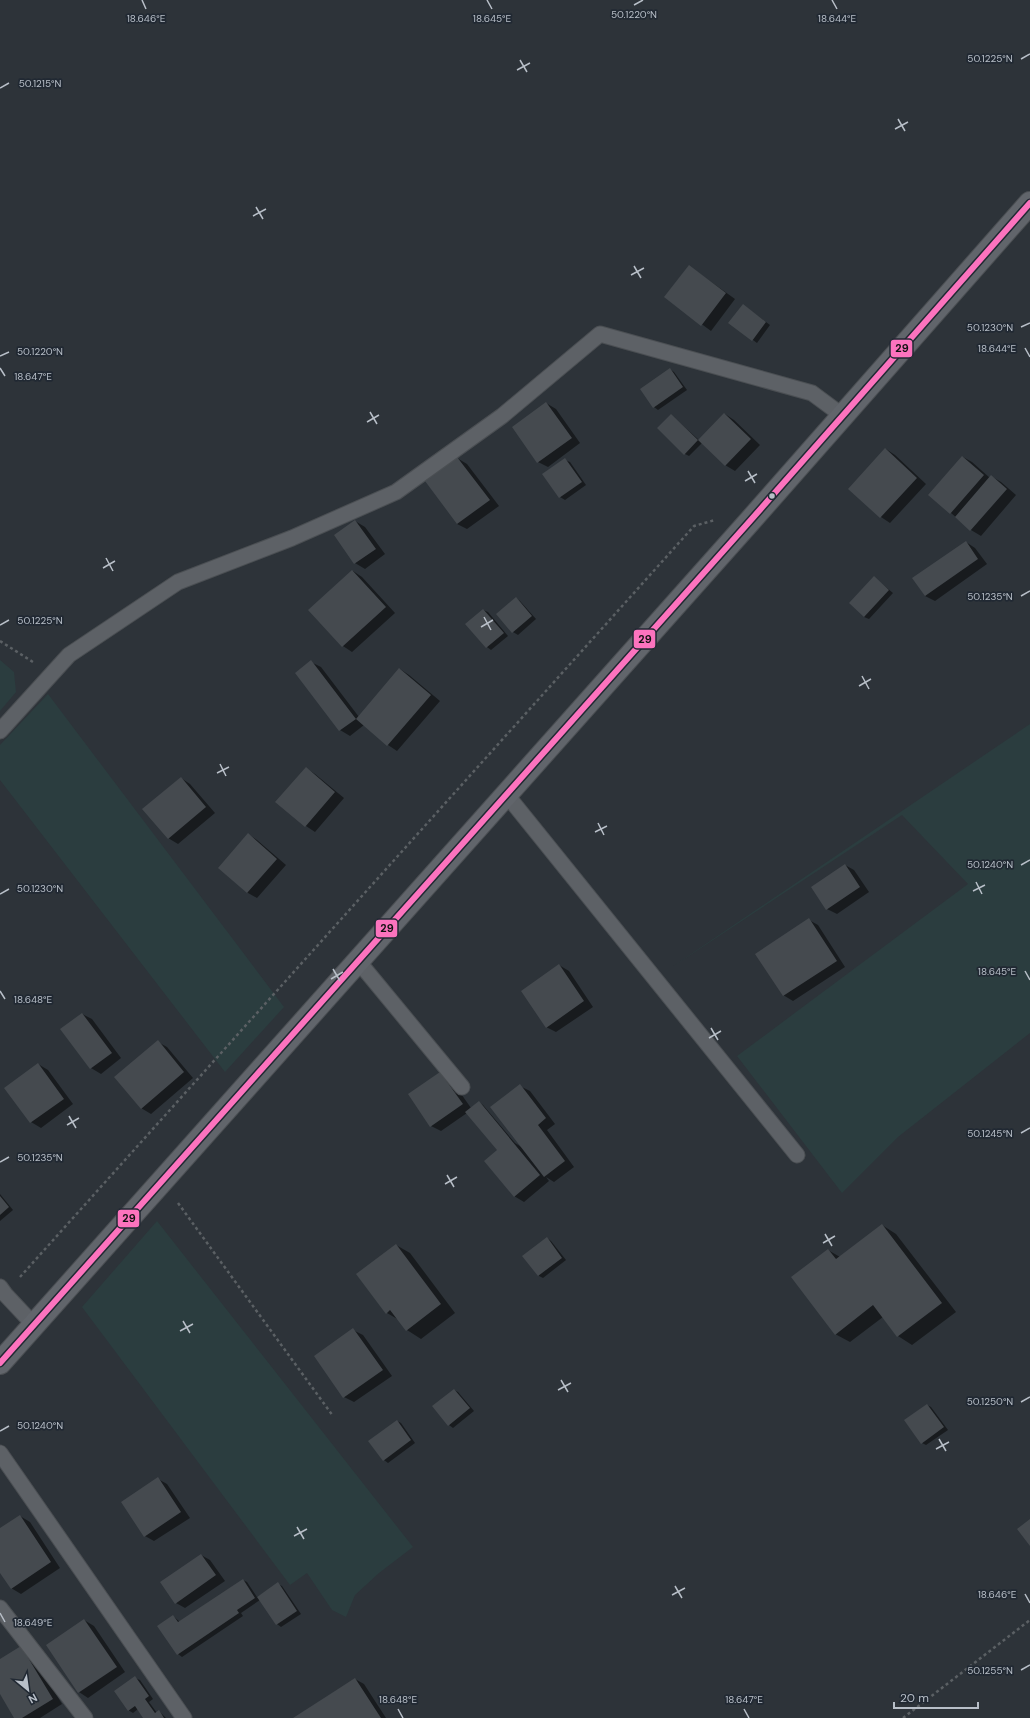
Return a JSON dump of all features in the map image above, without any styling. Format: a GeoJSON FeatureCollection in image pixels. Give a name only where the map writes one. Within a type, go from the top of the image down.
{"type":"FeatureCollection","features":[{"type":"Feature","properties":{"kind":"main road"},"geometry":{"type":"LineString","coordinates":[[0,1364],[750,521],[1030,203]]}},
{"type":"Feature","properties":{"kind":"lane"},"geometry":{"type":"LineString","coordinates":[[0,731],[69,655],[178,582],[292,538],[396,492],[502,416],[600,334],[812,393],[843,416]]}},
{"type":"Feature","properties":{"kind":"lane"},"geometry":{"type":"LineString","coordinates":[[506,794],[797,1155]]}},
{"type":"Feature","properties":{"kind":"lane"},"geometry":{"type":"LineString","coordinates":[[358,961],[462,1087]]}},
{"type":"Feature","properties":{"kind":"lane"},"geometry":{"type":"LineString","coordinates":[[2,1291],[34,1325]]}},
{"type":"Feature","properties":{"kind":"lane"},"geometry":{"type":"LineString","coordinates":[[0,1453],[184,1718]]}},
{"type":"Feature","properties":{"kind":"lane"},"geometry":{"type":"LineString","coordinates":[[0,1608],[85,1718]]}},
{"type":"Feature","properties":{"kind":"path"},"geometry":{"type":"LineString","coordinates":[[2,1291],[694,526],[723,518],[750,521]]}},
{"type":"Feature","properties":{"kind":"path"},"geometry":{"type":"LineString","coordinates":[[0,641],[52,674]]}},
{"type":"Feature","properties":{"kind":"path"},"geometry":{"type":"LineString","coordinates":[[162,1181],[333,1416]]}},
{"type":"Feature","properties":{"kind":"path"},"geometry":{"type":"LineString","coordinates":[[903,1718],[1030,1620]]}},
{"type":"Feature","properties":{"kind":"shaded area"},"geometry":{"type":"Polygon","coordinates":[[[0,660],[14,672],[16,692],[0,711],[0,660]]]}},
{"type":"Feature","properties":{"kind":"shaded area"},"geometry":{"type":"Polygon","coordinates":[[[48,694],[284,1007],[225,1072],[0,780],[0,745],[48,694]]]}},
{"type":"Feature","properties":{"kind":"shaded area"},"geometry":{"type":"Polygon","coordinates":[[[1030,724],[1030,1033],[898,1137],[842,1193],[737,1056],[968,884],[902,815],[672,967],[1030,724]]]}},
{"type":"Feature","properties":{"kind":"shaded area"},"geometry":{"type":"Polygon","coordinates":[[[157,1221],[413,1547],[379,1573],[355,1595],[346,1617],[332,1610],[307,1573],[290,1585],[82,1307],[157,1221]]]}},
{"type":"Feature","properties":{"kind":"building"},"geometry":{"type":"Polygon","coordinates":[[[689,265],[726,293],[701,326],[664,297],[689,265]]]}},
{"type":"Feature","properties":{"kind":"building"},"geometry":{"type":"Polygon","coordinates":[[[743,304],[766,322],[752,341],[728,323],[743,304]]]}},
{"type":"Feature","properties":{"kind":"building"},"geometry":{"type":"Polygon","coordinates":[[[670,368],[683,387],[653,408],[640,389],[670,368]]]}},
{"type":"Feature","properties":{"kind":"building"},"geometry":{"type":"Polygon","coordinates":[[[546,402],[572,438],[537,463],[512,427],[546,402]]]}},
{"type":"Feature","properties":{"kind":"building"},"geometry":{"type":"Polygon","coordinates":[[[724,413],[751,439],[725,466],[698,440],[724,413]]]}},
{"type":"Feature","properties":{"kind":"building"},"geometry":{"type":"Polygon","coordinates":[[[671,414],[698,440],[684,455],[657,428],[671,414]]]}},
{"type":"Feature","properties":{"kind":"building"},"geometry":{"type":"Polygon","coordinates":[[[885,448],[917,478],[880,518],[848,489],[885,448]]]}},
{"type":"Feature","properties":{"kind":"building"},"geometry":{"type":"Polygon","coordinates":[[[962,456],[984,475],[950,514],[928,495],[962,456]]]}},
{"type":"Feature","properties":{"kind":"building"},"geometry":{"type":"Polygon","coordinates":[[[457,457],[490,500],[457,524],[425,481],[457,457]]]}},
{"type":"Feature","properties":{"kind":"building"},"geometry":{"type":"Polygon","coordinates":[[[565,458],[582,482],[559,498],[542,474],[565,458]]]}},
{"type":"Feature","properties":{"kind":"building"},"geometry":{"type":"Polygon","coordinates":[[[991,475],[1007,489],[970,531],[955,517],[991,475]]]}},
{"type":"Feature","properties":{"kind":"building"},"geometry":{"type":"Polygon","coordinates":[[[355,520],[376,549],[354,564],[334,535],[355,520]]]}},
{"type":"Feature","properties":{"kind":"building"},"geometry":{"type":"Polygon","coordinates":[[[966,541],[978,559],[925,596],[912,578],[966,541]]]}},
{"type":"Feature","properties":{"kind":"building"},"geometry":{"type":"Polygon","coordinates":[[[352,570],[386,607],[342,647],[308,610],[352,570]]]}},
{"type":"Feature","properties":{"kind":"building"},"geometry":{"type":"Polygon","coordinates":[[[874,576],[889,590],[864,617],[849,603],[874,576]]]}},
{"type":"Feature","properties":{"kind":"building"},"geometry":{"type":"Polygon","coordinates":[[[516,597],[532,616],[512,633],[496,614],[516,597]]]}},
{"type":"Feature","properties":{"kind":"building"},"geometry":{"type":"Polygon","coordinates":[[[483,609],[504,633],[486,648],[465,624],[483,609]]]}},
{"type":"Feature","properties":{"kind":"building"},"geometry":{"type":"Polygon","coordinates":[[[311,660],[356,719],[339,731],[295,673],[311,660]]]}},
{"type":"Feature","properties":{"kind":"building"},"geometry":{"type":"Polygon","coordinates":[[[399,668],[431,695],[387,746],[356,719],[399,668]]]}},
{"type":"Feature","properties":{"kind":"building"},"geometry":{"type":"Polygon","coordinates":[[[306,767],[335,792],[305,827],[275,802],[306,767]]]}},
{"type":"Feature","properties":{"kind":"building"},"geometry":{"type":"Polygon","coordinates":[[[181,777],[206,807],[168,839],[142,809],[181,777]]]}},
{"type":"Feature","properties":{"kind":"building"},"geometry":{"type":"Polygon","coordinates":[[[248,833],[277,859],[247,893],[218,868],[248,833]]]}},
{"type":"Feature","properties":{"kind":"building"},"geometry":{"type":"Polygon","coordinates":[[[845,864],[860,887],[826,910],[811,887],[845,864]]]}},
{"type":"Feature","properties":{"kind":"building"},"geometry":{"type":"Polygon","coordinates":[[[809,918],[837,961],[783,996],[755,954],[809,918]]]}},
{"type":"Feature","properties":{"kind":"building"},"geometry":{"type":"Polygon","coordinates":[[[559,964],[584,1001],[546,1028],[521,991],[559,964]]]}},
{"type":"Feature","properties":{"kind":"building"},"geometry":{"type":"Polygon","coordinates":[[[82,1013],[112,1053],[90,1069],[60,1029],[82,1013]]]}},
{"type":"Feature","properties":{"kind":"building"},"geometry":{"type":"Polygon","coordinates":[[[158,1040],[184,1072],[141,1109],[114,1077],[158,1040]]]}},
{"type":"Feature","properties":{"kind":"building"},"geometry":{"type":"Polygon","coordinates":[[[38,1063],[64,1099],[30,1123],[4,1088],[38,1063]]]}},
{"type":"Feature","properties":{"kind":"building"},"geometry":{"type":"Polygon","coordinates":[[[440,1072],[463,1104],[430,1127],[408,1094],[440,1072]]]}},
{"type":"Feature","properties":{"kind":"building"},"geometry":{"type":"Polygon","coordinates":[[[520,1084],[546,1118],[538,1125],[565,1161],[544,1177],[490,1107],[520,1084]]]}},
{"type":"Feature","properties":{"kind":"building"},"geometry":{"type":"Polygon","coordinates":[[[479,1101],[540,1175],[514,1197],[484,1161],[497,1150],[465,1112],[479,1101]]]}},
{"type":"Feature","properties":{"kind":"building"},"geometry":{"type":"Polygon","coordinates":[[[0,1196],[9,1207],[0,1215],[0,1196]]]}},
{"type":"Feature","properties":{"kind":"building"},"geometry":{"type":"Polygon","coordinates":[[[882,1224],[942,1303],[897,1337],[873,1305],[835,1335],[791,1277],[828,1249],[836,1259],[882,1224]]]}},
{"type":"Feature","properties":{"kind":"building"},"geometry":{"type":"Polygon","coordinates":[[[547,1237],[562,1258],[538,1276],[522,1256],[547,1237]]]}},
{"type":"Feature","properties":{"kind":"building"},"geometry":{"type":"Polygon","coordinates":[[[396,1244],[441,1304],[406,1331],[390,1310],[386,1314],[356,1274],[396,1244]]]}},
{"type":"Feature","properties":{"kind":"building"},"geometry":{"type":"Polygon","coordinates":[[[353,1328],[383,1370],[343,1398],[314,1356],[353,1328]]]}},
{"type":"Feature","properties":{"kind":"building"},"geometry":{"type":"Polygon","coordinates":[[[454,1389],[470,1408],[448,1426],[432,1406],[454,1389]]]}},
{"type":"Feature","properties":{"kind":"building"},"geometry":{"type":"Polygon","coordinates":[[[927,1404],[944,1427],[921,1444],[904,1420],[927,1404]]]}},
{"type":"Feature","properties":{"kind":"building"},"geometry":{"type":"Polygon","coordinates":[[[397,1420],[411,1440],[383,1461],[368,1441],[397,1420]]]}},
{"type":"Feature","properties":{"kind":"building"},"geometry":{"type":"Polygon","coordinates":[[[158,1477],[181,1512],[144,1537],[121,1502],[158,1477]]]}},
{"type":"Feature","properties":{"kind":"building"},"geometry":{"type":"Polygon","coordinates":[[[20,1515],[51,1562],[11,1589],[0,1573],[0,1528],[20,1515]]]}},
{"type":"Feature","properties":{"kind":"building"},"geometry":{"type":"Polygon","coordinates":[[[1030,1519],[1030,1546],[1017,1529],[1030,1519]]]}},
{"type":"Feature","properties":{"kind":"building"},"geometry":{"type":"Polygon","coordinates":[[[201,1554],[216,1575],[175,1604],[160,1582],[201,1554]]]}},
{"type":"Feature","properties":{"kind":"building"},"geometry":{"type":"Polygon","coordinates":[[[243,1579],[255,1598],[237,1610],[239,1613],[177,1655],[157,1626],[173,1615],[178,1622],[243,1579]]]}},
{"type":"Feature","properties":{"kind":"building"},"geometry":{"type":"Polygon","coordinates":[[[278,1582],[297,1611],[276,1625],[257,1597],[278,1582]]]}},
{"type":"Feature","properties":{"kind":"building"},"geometry":{"type":"Polygon","coordinates":[[[84,1619],[117,1667],[78,1693],[46,1645],[84,1619]]]}},
{"type":"Feature","properties":{"kind":"building"},"geometry":{"type":"Polygon","coordinates":[[[21,1646],[53,1699],[22,1718],[14,1718],[0,1694],[0,1659],[21,1646]]]}},
{"type":"Feature","properties":{"kind":"building"},"geometry":{"type":"Polygon","coordinates":[[[135,1676],[149,1696],[145,1699],[155,1713],[159,1710],[164,1718],[143,1718],[135,1706],[128,1711],[114,1691],[135,1676]]]}},
{"type":"Feature","properties":{"kind":"building"},"geometry":{"type":"Polygon","coordinates":[[[355,1678],[381,1718],[293,1718],[335,1691],[355,1678]]]}},
{"type":"Feature","properties":{"kind":"transit line","name":"29"},"geometry":{"type":"LineString","coordinates":[[0,1363],[750,521],[1030,203]]}}]}
